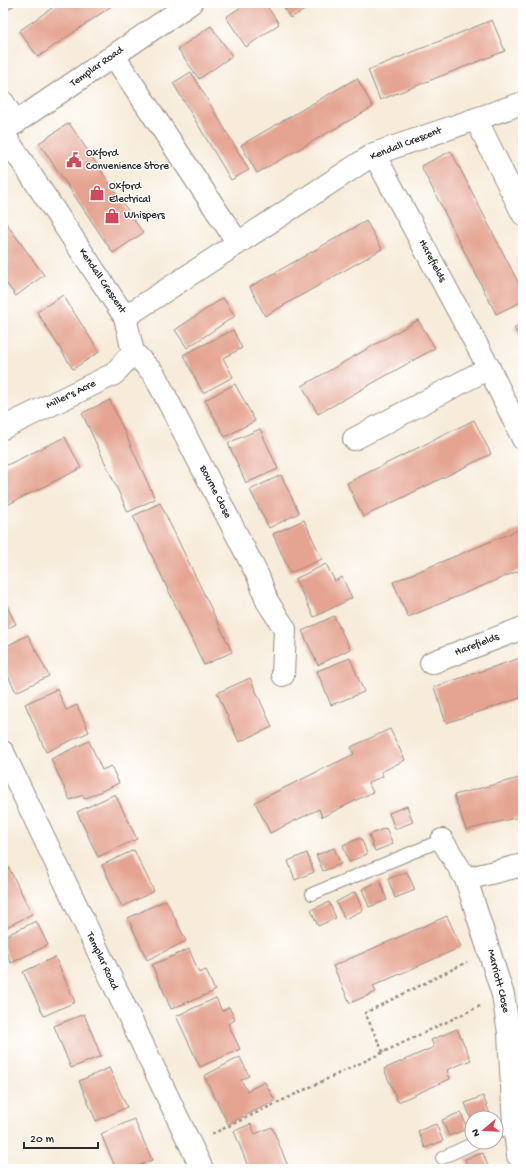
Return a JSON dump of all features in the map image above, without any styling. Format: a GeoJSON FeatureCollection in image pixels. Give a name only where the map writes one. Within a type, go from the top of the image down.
{"type":"FeatureCollection","features":[{"type":"Feature","properties":{"kind":"street","name":"Templar Road"},"geometry":{"type":"LineString","coordinates":[[7,129],[191,3]]}},
{"type":"Feature","properties":{"kind":"street"},"geometry":{"type":"LineString","coordinates":[[114,56],[238,243]]}},
{"type":"Feature","properties":{"kind":"street","name":"Kendall Crescent"},"geometry":{"type":"LineString","coordinates":[[3,102],[7,129],[125,317],[374,154],[523,103]]}},
{"type":"Feature","properties":{"kind":"street"},"geometry":{"type":"LineString","coordinates":[[476,119],[523,214]]}},
{"type":"Feature","properties":{"kind":"street","name":"Harefields"},"geometry":{"type":"LineString","coordinates":[[374,154],[489,368],[523,439]]}},
{"type":"Feature","properties":{"kind":"street"},"geometry":{"type":"LineString","coordinates":[[125,317],[133,352]]}},
{"type":"Feature","properties":{"kind":"street","name":"Miller's Acre"},"geometry":{"type":"LineString","coordinates":[[3,428],[114,374],[133,352]]}},
{"type":"Feature","properties":{"kind":"street","name":"Bourne Close"},"geometry":{"type":"LineString","coordinates":[[133,352],[154,374],[259,578],[267,601],[285,629],[283,675]]}},
{"type":"Feature","properties":{"kind":"street"},"geometry":{"type":"LineString","coordinates":[[354,439],[489,368]]}},
{"type":"Feature","properties":{"kind":"street","name":"Harefields"},"geometry":{"type":"LineString","coordinates":[[431,663],[523,628]]}},
{"type":"Feature","properties":{"kind":"street","name":"Templar Road"},"geometry":{"type":"LineString","coordinates":[[3,752],[202,1169]]}},
{"type":"Feature","properties":{"kind":"street","name":"Marriott Close"},"geometry":{"type":"LineString","coordinates":[[442,840],[466,879],[503,995],[510,1033],[505,1128],[518,1156]]}},
{"type":"Feature","properties":{"kind":"street"},"geometry":{"type":"LineString","coordinates":[[466,879],[523,865]]}},
{"type":"Feature","properties":{"kind":"lane"},"geometry":{"type":"LineString","coordinates":[[312,894],[442,840]]}},
{"type":"Feature","properties":{"kind":"lane"},"geometry":{"type":"LineString","coordinates":[[442,1158],[464,1148]]}},
{"type":"Feature","properties":{"kind":"path"},"geometry":{"type":"LineString","coordinates":[[383,1052],[365,1013],[490,951]]}},
{"type":"Feature","properties":{"kind":"path"},"geometry":{"type":"LineString","coordinates":[[190,1144],[503,995]]}},
{"type":"Feature","properties":{"kind":"building"},"geometry":{"type":"Polygon","coordinates":[[[3,3],[15,3],[16,4],[3,13],[3,3]]]}},
{"type":"Feature","properties":{"kind":"building"},"geometry":{"type":"Polygon","coordinates":[[[59,3],[116,3],[38,57],[19,31],[59,3]]]}},
{"type":"Feature","properties":{"kind":"building"},"geometry":{"type":"Polygon","coordinates":[[[247,3],[265,3],[279,24],[246,47],[226,17],[247,3]]]}},
{"type":"Feature","properties":{"kind":"building"},"geometry":{"type":"Polygon","coordinates":[[[282,3],[318,3],[290,18],[282,3]]]}},
{"type":"Feature","properties":{"kind":"building"},"geometry":{"type":"Polygon","coordinates":[[[492,20],[505,51],[380,100],[368,70],[492,20]]]}},
{"type":"Feature","properties":{"kind":"building"},"geometry":{"type":"Polygon","coordinates":[[[211,26],[232,56],[199,79],[178,49],[211,26]]]}},
{"type":"Feature","properties":{"kind":"building"},"geometry":{"type":"Polygon","coordinates":[[[191,72],[249,170],[231,180],[173,83],[191,72]]]}},
{"type":"Feature","properties":{"kind":"building"},"geometry":{"type":"Polygon","coordinates":[[[357,78],[373,107],[257,173],[241,145],[357,78]]]}},
{"type":"Feature","properties":{"kind":"building"},"geometry":{"type":"Polygon","coordinates":[[[69,123],[143,233],[113,253],[39,143],[69,123]]]}},
{"type":"Feature","properties":{"kind":"building"},"geometry":{"type":"Polygon","coordinates":[[[451,151],[523,292],[523,301],[496,314],[421,166],[451,151]]]}},
{"type":"Feature","properties":{"kind":"building"},"geometry":{"type":"Polygon","coordinates":[[[3,219],[44,275],[16,296],[3,279],[3,219]]]}},
{"type":"Feature","properties":{"kind":"building"},"geometry":{"type":"Polygon","coordinates":[[[366,221],[382,249],[265,316],[250,287],[366,221]]]}},
{"type":"Feature","properties":{"kind":"building"},"geometry":{"type":"Polygon","coordinates":[[[63,295],[99,352],[73,369],[37,312],[63,295]]]}},
{"type":"Feature","properties":{"kind":"building"},"geometry":{"type":"Polygon","coordinates":[[[223,298],[235,316],[187,348],[175,330],[223,298]]]}},
{"type":"Feature","properties":{"kind":"building"},"geometry":{"type":"Polygon","coordinates":[[[418,320],[435,348],[318,414],[302,386],[418,320]]]}},
{"type":"Feature","properties":{"kind":"building"},"geometry":{"type":"Polygon","coordinates":[[[523,321],[523,339],[514,329],[523,321]]]}},
{"type":"Feature","properties":{"kind":"building"},"geometry":{"type":"Polygon","coordinates":[[[233,330],[242,348],[223,358],[233,377],[203,393],[183,355],[233,330]]]}},
{"type":"Feature","properties":{"kind":"building"},"geometry":{"type":"Polygon","coordinates":[[[235,384],[255,421],[225,437],[205,400],[235,384]]]}},
{"type":"Feature","properties":{"kind":"building"},"geometry":{"type":"Polygon","coordinates":[[[110,400],[155,499],[128,512],[82,413],[110,400]]]}},
{"type":"Feature","properties":{"kind":"building"},"geometry":{"type":"Polygon","coordinates":[[[474,420],[491,454],[363,517],[347,483],[474,420]]]}},
{"type":"Feature","properties":{"kind":"building"},"geometry":{"type":"Polygon","coordinates":[[[260,429],[278,469],[246,483],[228,443],[260,429]]]}},
{"type":"Feature","properties":{"kind":"building"},"geometry":{"type":"Polygon","coordinates":[[[65,437],[81,468],[5,506],[3,502],[3,467],[65,437]]]}},
{"type":"Feature","properties":{"kind":"building"},"geometry":{"type":"Polygon","coordinates":[[[281,475],[299,513],[269,528],[250,490],[281,475]]]}},
{"type":"Feature","properties":{"kind":"building"},"geometry":{"type":"Polygon","coordinates":[[[160,503],[232,652],[204,665],[133,516],[160,503]]]}},
{"type":"Feature","properties":{"kind":"building"},"geometry":{"type":"Polygon","coordinates":[[[304,520],[322,559],[290,573],[273,534],[304,520]]]}},
{"type":"Feature","properties":{"kind":"building"},"geometry":{"type":"Polygon","coordinates":[[[523,528],[523,569],[408,617],[393,582],[523,528]]]}},
{"type":"Feature","properties":{"kind":"building"},"geometry":{"type":"Polygon","coordinates":[[[326,564],[335,581],[342,577],[352,598],[314,617],[295,579],[326,564]]]}},
{"type":"Feature","properties":{"kind":"building"},"geometry":{"type":"Polygon","coordinates":[[[3,599],[16,624],[3,631],[3,599]]]}},
{"type":"Feature","properties":{"kind":"building"},"geometry":{"type":"Polygon","coordinates":[[[334,616],[350,649],[318,665],[302,631],[334,616]]]}},
{"type":"Feature","properties":{"kind":"building"},"geometry":{"type":"Polygon","coordinates":[[[28,635],[49,676],[16,692],[3,666],[3,648],[28,635]]]}},
{"type":"Feature","properties":{"kind":"building"},"geometry":{"type":"Polygon","coordinates":[[[523,657],[523,697],[446,723],[434,687],[523,657]]]}},
{"type":"Feature","properties":{"kind":"building"},"geometry":{"type":"Polygon","coordinates":[[[350,658],[364,692],[331,705],[317,671],[350,658]]]}},
{"type":"Feature","properties":{"kind":"building"},"geometry":{"type":"Polygon","coordinates":[[[250,678],[272,727],[239,742],[217,693],[250,678]]]}},
{"type":"Feature","properties":{"kind":"building"},"geometry":{"type":"Polygon","coordinates":[[[57,689],[66,710],[77,705],[89,732],[46,752],[25,704],[57,689]]]}},
{"type":"Feature","properties":{"kind":"building"},"geometry":{"type":"Polygon","coordinates":[[[390,729],[405,760],[381,772],[383,776],[368,783],[373,792],[322,817],[319,809],[270,833],[255,802],[354,754],[351,747],[390,729]]]}},
{"type":"Feature","properties":{"kind":"building"},"geometry":{"type":"Polygon","coordinates":[[[89,741],[102,770],[111,766],[119,783],[84,799],[83,795],[70,800],[51,759],[89,741]]]}},
{"type":"Feature","properties":{"kind":"building"},"geometry":{"type":"Polygon","coordinates":[[[523,777],[523,816],[466,830],[454,795],[523,777]]]}},
{"type":"Feature","properties":{"kind":"building"},"geometry":{"type":"Polygon","coordinates":[[[115,794],[137,839],[98,857],[77,812],[115,794]]]}},
{"type":"Feature","properties":{"kind":"building"},"geometry":{"type":"Polygon","coordinates":[[[407,806],[413,822],[395,829],[389,813],[407,806]]]}},
{"type":"Feature","properties":{"kind":"building"},"geometry":{"type":"Polygon","coordinates":[[[386,828],[393,844],[375,851],[369,835],[386,828]]]}},
{"type":"Feature","properties":{"kind":"building"},"geometry":{"type":"Polygon","coordinates":[[[361,838],[367,854],[349,862],[343,845],[361,838]]]}},
{"type":"Feature","properties":{"kind":"building"},"geometry":{"type":"Polygon","coordinates":[[[334,848],[341,864],[323,871],[316,855],[334,848]]]}},
{"type":"Feature","properties":{"kind":"building"},"geometry":{"type":"Polygon","coordinates":[[[134,850],[154,891],[122,907],[102,865],[134,850]]]}},
{"type":"Feature","properties":{"kind":"building"},"geometry":{"type":"Polygon","coordinates":[[[307,853],[314,872],[295,880],[288,861],[307,853]]]}},
{"type":"Feature","properties":{"kind":"building"},"geometry":{"type":"Polygon","coordinates":[[[8,866],[32,914],[3,929],[3,869],[8,866]]]}},
{"type":"Feature","properties":{"kind":"building"},"geometry":{"type":"Polygon","coordinates":[[[407,872],[415,890],[395,898],[388,879],[407,872]]]}},
{"type":"Feature","properties":{"kind":"building"},"geometry":{"type":"Polygon","coordinates":[[[380,881],[387,900],[369,907],[362,889],[380,881]]]}},
{"type":"Feature","properties":{"kind":"building"},"geometry":{"type":"Polygon","coordinates":[[[355,892],[363,910],[345,919],[336,902],[355,892]]]}},
{"type":"Feature","properties":{"kind":"building"},"geometry":{"type":"Polygon","coordinates":[[[166,900],[186,941],[147,960],[128,918],[166,900]]]}},
{"type":"Feature","properties":{"kind":"building"},"geometry":{"type":"Polygon","coordinates":[[[329,902],[336,918],[318,926],[311,910],[329,902]]]}},
{"type":"Feature","properties":{"kind":"building"},"geometry":{"type":"Polygon","coordinates":[[[447,916],[461,947],[373,986],[376,992],[350,1003],[333,966],[447,916]]]}},
{"type":"Feature","properties":{"kind":"building"},"geometry":{"type":"Polygon","coordinates":[[[36,921],[48,945],[11,963],[3,946],[3,937],[36,921]]]}},
{"type":"Feature","properties":{"kind":"building"},"geometry":{"type":"Polygon","coordinates":[[[189,949],[199,973],[206,970],[215,991],[171,1009],[152,965],[189,949]]]}},
{"type":"Feature","properties":{"kind":"building"},"geometry":{"type":"Polygon","coordinates":[[[55,957],[75,1002],[44,1016],[23,972],[55,957]]]}},
{"type":"Feature","properties":{"kind":"building"},"geometry":{"type":"Polygon","coordinates":[[[216,998],[222,1011],[229,1007],[235,1020],[228,1024],[240,1049],[200,1067],[176,1016],[216,998]]]}},
{"type":"Feature","properties":{"kind":"building"},"geometry":{"type":"Polygon","coordinates":[[[84,1014],[101,1056],[71,1068],[54,1026],[84,1014]]]}},
{"type":"Feature","properties":{"kind":"building"},"geometry":{"type":"Polygon","coordinates":[[[457,1029],[471,1060],[447,1070],[450,1079],[398,1102],[384,1069],[434,1047],[431,1040],[457,1029]]]}},
{"type":"Feature","properties":{"kind":"building"},"geometry":{"type":"Polygon","coordinates":[[[240,1057],[249,1076],[241,1080],[247,1091],[265,1082],[275,1101],[228,1124],[204,1076],[240,1057]]]}},
{"type":"Feature","properties":{"kind":"building"},"geometry":{"type":"Polygon","coordinates":[[[109,1068],[127,1107],[96,1121],[79,1081],[109,1068]]]}},
{"type":"Feature","properties":{"kind":"building"},"geometry":{"type":"Polygon","coordinates":[[[483,1096],[488,1110],[468,1110],[465,1103],[483,1096]]]}},
{"type":"Feature","properties":{"kind":"building"},"geometry":{"type":"Polygon","coordinates":[[[461,1112],[464,1120],[464,1130],[449,1136],[442,1120],[461,1112]]]}},
{"type":"Feature","properties":{"kind":"building"},"geometry":{"type":"Polygon","coordinates":[[[134,1119],[152,1160],[132,1169],[116,1169],[101,1134],[134,1119]]]}},
{"type":"Feature","properties":{"kind":"building"},"geometry":{"type":"Polygon","coordinates":[[[251,1124],[255,1134],[272,1127],[289,1169],[249,1169],[234,1131],[251,1124]]]}},
{"type":"Feature","properties":{"kind":"building"},"geometry":{"type":"Polygon","coordinates":[[[436,1124],[443,1141],[425,1148],[418,1131],[436,1124]]]}},
{"type":"Feature","properties":{"kind":"building"},"geometry":{"type":"Polygon","coordinates":[[[483,1153],[489,1169],[469,1169],[465,1159],[483,1153]]]}},
{"type":"Feature","properties":{"kind":"place","name":"Oxford Convenience Store"},"geometry":{"type":"Point","coordinates":[74,160]}},
{"type":"Feature","properties":{"kind":"place","name":"Oxford Electrical"},"geometry":{"type":"Point","coordinates":[97,193]}},
{"type":"Feature","properties":{"kind":"place","name":"Whispers"},"geometry":{"type":"Point","coordinates":[112,216]}}]}
